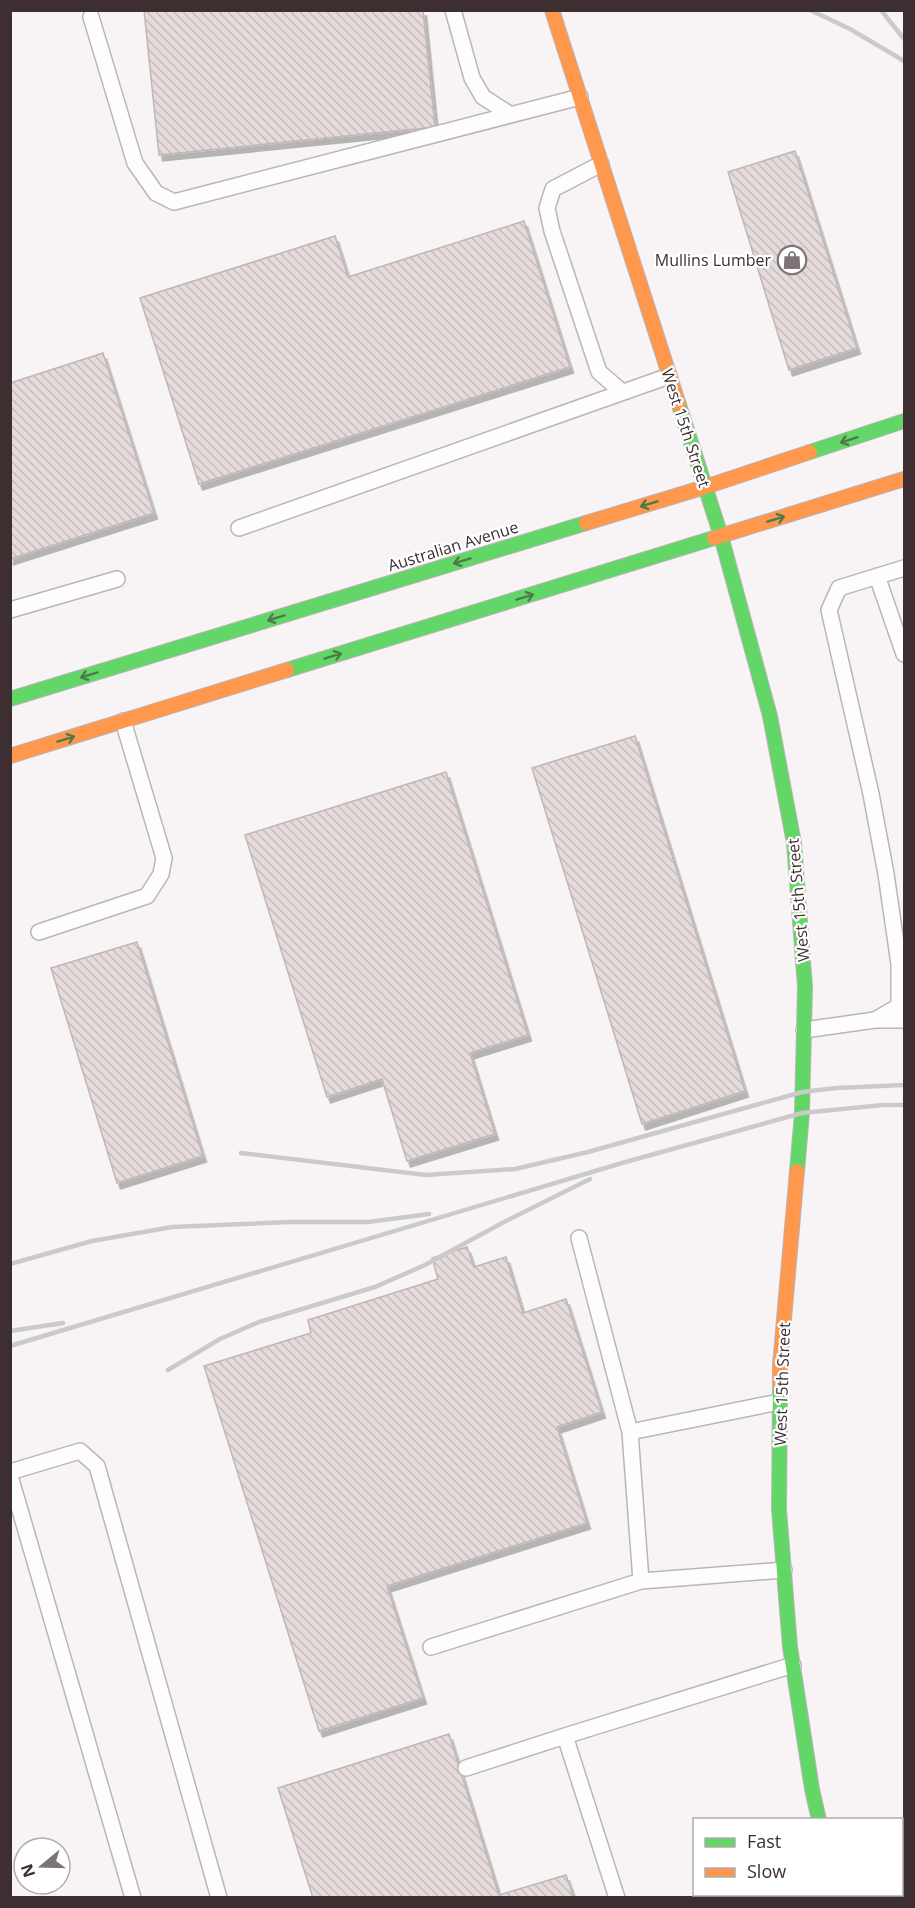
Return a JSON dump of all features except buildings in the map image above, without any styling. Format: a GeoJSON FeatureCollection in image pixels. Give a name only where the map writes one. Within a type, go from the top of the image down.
{"type":"FeatureCollection","features":[{"type":"Feature","properties":{"kind":"street","name":"West 15th Street"},"geometry":{"type":"LineString","coordinates":[[552,10],[721,536],[770,716],[794,843],[805,987],[802,1113],[780,1365],[779,1509],[793,1665],[819,1818]]}},
{"type":"Feature","properties":{"kind":"street","name":"Australian Avenue"},"geometry":{"type":"LineString","coordinates":[[10,699],[705,487],[904,422]]}},
{"type":"Feature","properties":{"kind":"street"},"geometry":{"type":"LineString","coordinates":[[10,756],[904,479]]}},
{"type":"Feature","properties":{"kind":"lane"},"geometry":{"type":"LineString","coordinates":[[453,10],[472,78],[483,97],[511,115]]}},
{"type":"Feature","properties":{"kind":"lane"},"geometry":{"type":"LineString","coordinates":[[91,17],[135,163],[156,193],[174,202],[580,98]]}},
{"type":"Feature","properties":{"kind":"lane"},"geometry":{"type":"LineString","coordinates":[[601,164],[553,189],[547,208],[552,231],[599,372],[622,393]]}},
{"type":"Feature","properties":{"kind":"lane"},"geometry":{"type":"LineString","coordinates":[[238,528],[669,376]]}},
{"type":"Feature","properties":{"kind":"lane"},"geometry":{"type":"LineString","coordinates":[[875,1020],[899,1006],[899,964],[871,794],[829,610],[839,588],[904,568]]}},
{"type":"Feature","properties":{"kind":"lane"},"geometry":{"type":"LineString","coordinates":[[877,576],[904,654]]}},
{"type":"Feature","properties":{"kind":"lane"},"geometry":{"type":"LineString","coordinates":[[10,610],[117,579]]}},
{"type":"Feature","properties":{"kind":"lane"},"geometry":{"type":"LineString","coordinates":[[39,932],[147,896],[160,874],[164,858],[123,721]]}},
{"type":"Feature","properties":{"kind":"lane"},"geometry":{"type":"LineString","coordinates":[[804,1030],[875,1020],[904,1020]]}},
{"type":"Feature","properties":{"kind":"lane"},"geometry":{"type":"LineString","coordinates":[[579,1238],[630,1432],[641,1581]]}},
{"type":"Feature","properties":{"kind":"lane"},"geometry":{"type":"LineString","coordinates":[[630,1432],[779,1402]]}},
{"type":"Feature","properties":{"kind":"lane"},"geometry":{"type":"LineString","coordinates":[[133,1898],[10,1474],[80,1452],[97,1466],[219,1898]]}},
{"type":"Feature","properties":{"kind":"lane"},"geometry":{"type":"LineString","coordinates":[[431,1647],[641,1581],[784,1570]]}},
{"type":"Feature","properties":{"kind":"lane"},"geometry":{"type":"LineString","coordinates":[[466,1768],[793,1665]]}},
{"type":"Feature","properties":{"kind":"lane"},"geometry":{"type":"LineString","coordinates":[[566,1736],[617,1898]]}},
{"type":"Feature","properties":{"kind":"railway"},"geometry":{"type":"LineString","coordinates":[[810,10],[850,29],[904,61]]}},
{"type":"Feature","properties":{"kind":"railway"},"geometry":{"type":"LineString","coordinates":[[881,10],[904,39]]}},
{"type":"Feature","properties":{"kind":"railway"},"geometry":{"type":"LineString","coordinates":[[241,1153],[426,1175],[515,1169],[588,1152],[802,1092],[904,1085]]}},
{"type":"Feature","properties":{"kind":"railway"},"geometry":{"type":"LineString","coordinates":[[10,1346],[622,1163],[802,1113],[904,1105]]}},
{"type":"Feature","properties":{"kind":"railway"},"geometry":{"type":"LineString","coordinates":[[168,1370],[220,1339],[259,1322],[375,1287],[425,1265],[590,1179]]}},
{"type":"Feature","properties":{"kind":"railway"},"geometry":{"type":"LineString","coordinates":[[10,1264],[92,1241],[172,1227],[288,1222],[368,1222],[429,1214]]}},
{"type":"Feature","properties":{"kind":"railway"},"geometry":{"type":"LineString","coordinates":[[10,1331],[63,1323]]}},
{"type":"Feature","properties":{"kind":"traffic: fast"},"geometry":{"type":"LineString","coordinates":[[679,405],[721,536],[770,716],[794,843],[805,987],[802,1113],[797,1171]]}},
{"type":"Feature","properties":{"kind":"traffic: fast"},"geometry":{"type":"LineString","coordinates":[[810,452],[904,421]]}},
{"type":"Feature","properties":{"kind":"traffic: fast"},"geometry":{"type":"LineString","coordinates":[[10,699],[586,523]]}},
{"type":"Feature","properties":{"kind":"traffic: fast"},"geometry":{"type":"LineString","coordinates":[[287,670],[714,538]]}},
{"type":"Feature","properties":{"kind":"traffic: fast"},"geometry":{"type":"LineString","coordinates":[[780,1385],[779,1509],[790,1647],[819,1818]]}},
{"type":"Feature","properties":{"kind":"traffic: slow"},"geometry":{"type":"LineString","coordinates":[[552,10],[679,405]]}},
{"type":"Feature","properties":{"kind":"traffic: slow"},"geometry":{"type":"LineString","coordinates":[[586,523],[810,452]]}},
{"type":"Feature","properties":{"kind":"traffic: slow"},"geometry":{"type":"LineString","coordinates":[[714,538],[904,479]]}},
{"type":"Feature","properties":{"kind":"traffic: slow"},"geometry":{"type":"LineString","coordinates":[[10,756],[287,670]]}},
{"type":"Feature","properties":{"kind":"traffic: slow"},"geometry":{"type":"LineString","coordinates":[[780,1385],[797,1171]]}},
{"type":"Feature","properties":{"kind":"place","name":"Mullins Lumber"},"geometry":{"type":"Point","coordinates":[792,260]}}]}
